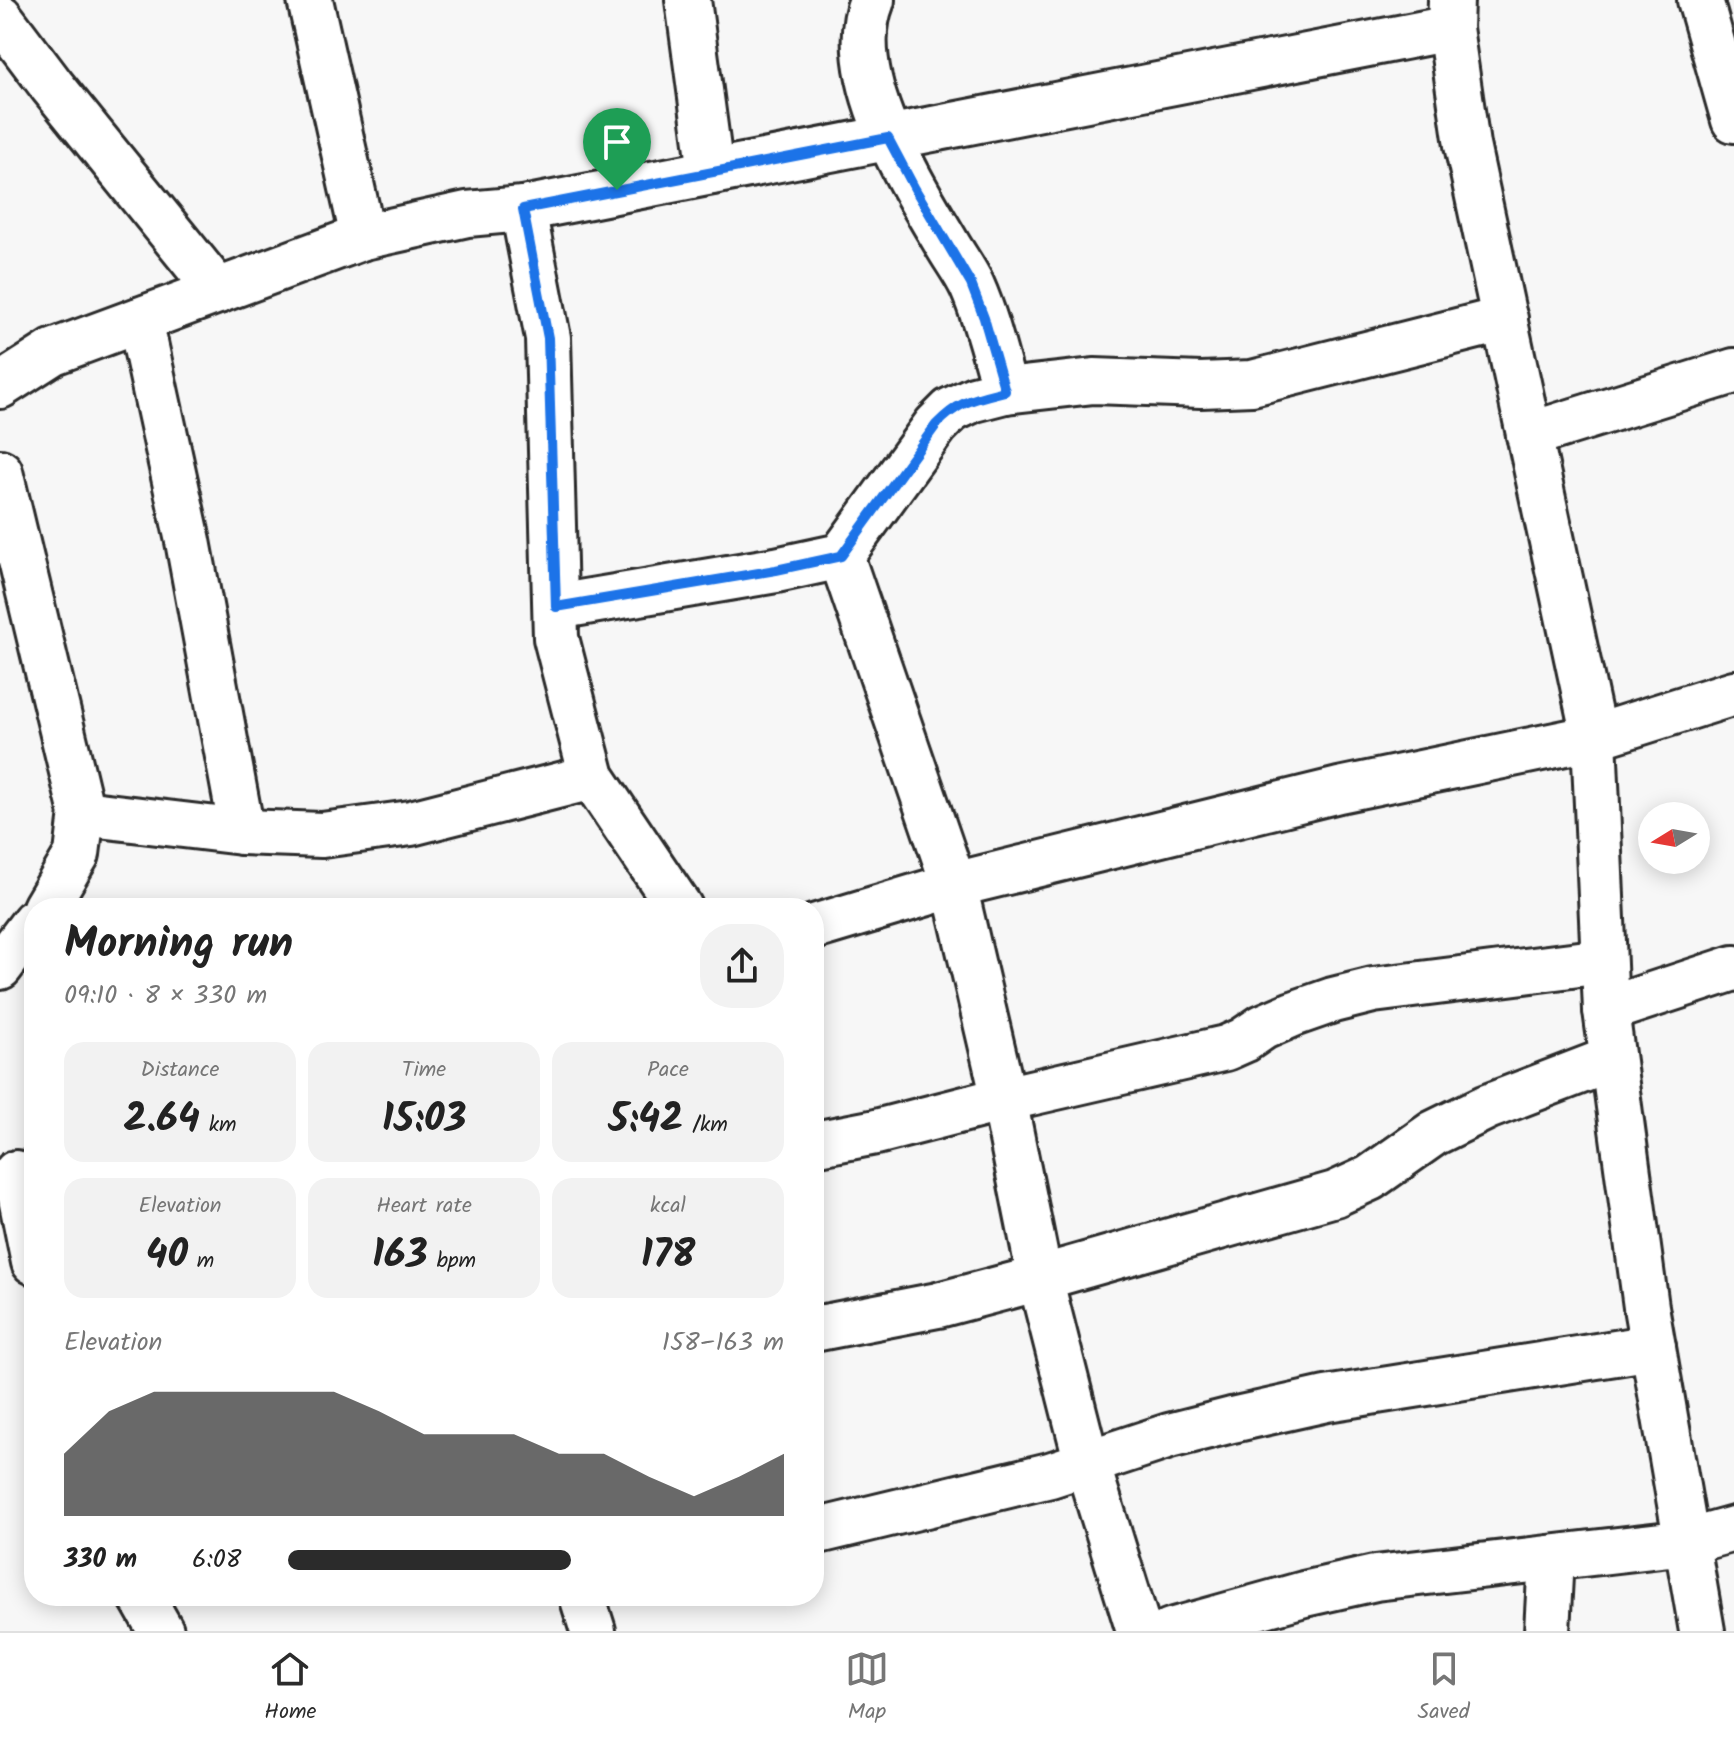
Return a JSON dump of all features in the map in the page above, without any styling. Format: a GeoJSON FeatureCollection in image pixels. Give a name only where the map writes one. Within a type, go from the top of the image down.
{"type":"FeatureCollection","features":[{"type":"Feature","properties":{"kind":"street"},"geometry":{"type":"LineString","coordinates":[[310,0],[363,237]]}},
{"type":"Feature","properties":{"kind":"street"},"geometry":{"type":"LineString","coordinates":[[688,0],[711,172]]}},
{"type":"Feature","properties":{"kind":"street"},"geometry":{"type":"LineString","coordinates":[[872,0],[867,12],[865,52],[869,79],[888,138],[971,284],[1005,391]]}},
{"type":"Feature","properties":{"kind":"street"},"geometry":{"type":"LineString","coordinates":[[1700,0],[1734,120]]}},
{"type":"Feature","properties":{"kind":"street"},"geometry":{"type":"LineString","coordinates":[[0,386],[53,352],[363,237],[467,214],[523,209],[888,138],[1451,14],[1467,145],[1594,737],[1606,1010],[1646,1307],[1702,1631]]}},
{"type":"Feature","properties":{"kind":"street"},"geometry":{"type":"LineString","coordinates":[[0,17],[218,291]]}},
{"type":"Feature","properties":{"kind":"street"},"geometry":{"type":"LineString","coordinates":[[523,209],[548,338],[556,638],[592,777],[673,898]]}},
{"type":"Feature","properties":{"kind":"street"},"geometry":{"type":"LineString","coordinates":[[556,607],[841,556],[936,425],[951,410],[974,399],[1005,391],[1094,381],[1201,385],[1252,383],[1505,319]]}},
{"type":"Feature","properties":{"kind":"street"},"geometry":{"type":"LineString","coordinates":[[140,320],[188,541],[242,832]]}},
{"type":"Feature","properties":{"kind":"street"},"geometry":{"type":"LineString","coordinates":[[1529,435],[1734,371]]}},
{"type":"Feature","properties":{"kind":"street"},"geometry":{"type":"LineString","coordinates":[[0,472],[82,813],[77,854],[51,898]]}},
{"type":"Feature","properties":{"kind":"street"},"geometry":{"type":"LineString","coordinates":[[841,556],[954,885],[1004,1099],[1040,1278],[1087,1463],[1139,1631]]}},
{"type":"Feature","properties":{"kind":"street"},"geometry":{"type":"LineString","coordinates":[[824,924],[954,885],[1339,790],[1594,737],[1734,693]]}},
{"type":"Feature","properties":{"kind":"street"},"geometry":{"type":"LineString","coordinates":[[82,813],[242,832],[322,835],[411,823],[592,777]]}},
{"type":"Feature","properties":{"kind":"street"},"geometry":{"type":"LineString","coordinates":[[0,967],[24,935]]}},
{"type":"Feature","properties":{"kind":"street"},"geometry":{"type":"LineString","coordinates":[[824,1142],[1226,1048],[1293,1014],[1373,990],[1603,961]]}},
{"type":"Feature","properties":{"kind":"street"},"geometry":{"type":"LineString","coordinates":[[1606,1010],[1732,971]]}},
{"type":"Feature","properties":{"kind":"street"},"geometry":{"type":"LineString","coordinates":[[824,1327],[938,1305],[1335,1194],[1370,1178],[1434,1133],[1487,1107],[1612,1059]]}},
{"type":"Feature","properties":{"kind":"street"},"geometry":{"type":"LineString","coordinates":[[17,1173],[24,1210]]}},
{"type":"Feature","properties":{"kind":"street"},"geometry":{"type":"LineString","coordinates":[[824,1530],[1050,1475],[1182,1433],[1326,1399],[1653,1347]]}},
{"type":"Feature","properties":{"kind":"street"},"geometry":{"type":"LineString","coordinates":[[1171,1631],[1375,1578],[1687,1542],[1734,1529]]}},
{"type":"Feature","properties":{"kind":"street"},"geometry":{"type":"LineString","coordinates":[[1547,1631],[1551,1558]]}},
{"type":"Feature","properties":{"kind":"street"},"geometry":{"type":"LineString","coordinates":[[147,1606],[161,1631]]}},
{"type":"Feature","properties":{"kind":"street"},"geometry":{"type":"LineString","coordinates":[[585,1606],[593,1631]]}},
{"type":"Feature","properties":{"kind":"route"},"geometry":{"type":"LineString","coordinates":[[888,138],[971,284],[1005,391],[974,399],[951,410],[936,425],[841,556],[556,607],[548,338],[523,209],[617,190],[888,138]]}}]}
